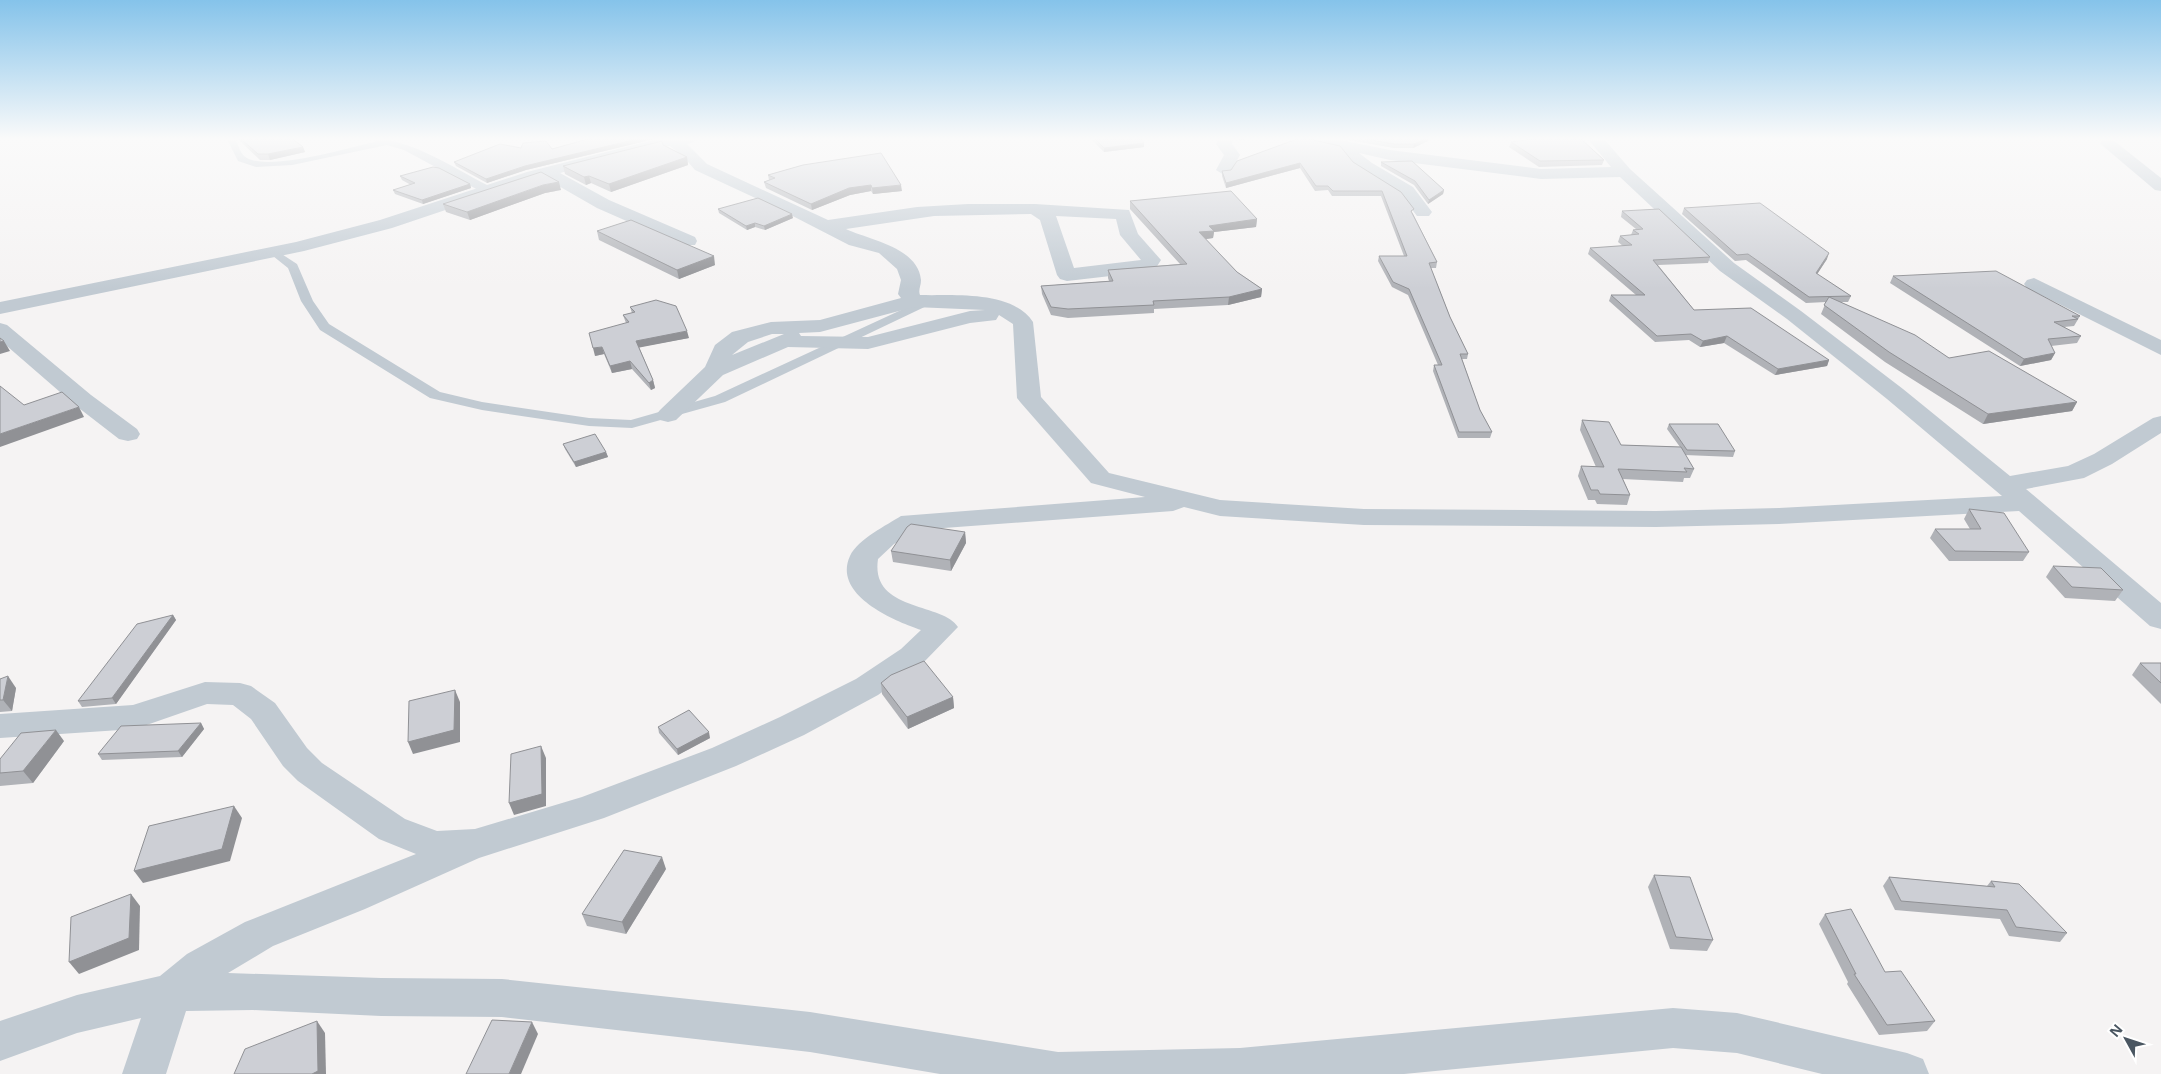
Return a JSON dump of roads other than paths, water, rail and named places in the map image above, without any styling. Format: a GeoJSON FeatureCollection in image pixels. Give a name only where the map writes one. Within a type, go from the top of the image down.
{"type":"FeatureCollection","features":[{"type":"Feature","properties":{"kind":"street"},"geometry":{"type":"LineString","coordinates":[[0,308],[274,252],[386,224],[484,189]]}},
{"type":"Feature","properties":{"kind":"street"},"geometry":{"type":"LineString","coordinates":[[576,189],[603,204],[688,241]]}},
{"type":"Feature","properties":{"kind":"street"},"geometry":{"type":"LineString","coordinates":[[749,189],[827,225],[856,241],[886,249],[906,267],[911,280],[908,294],[922,301]]}},
{"type":"Feature","properties":{"kind":"street"},"geometry":{"type":"LineString","coordinates":[[1404,189],[1423,212]]}},
{"type":"Feature","properties":{"kind":"street"},"geometry":{"type":"LineString","coordinates":[[1643,189],[1727,267],[1810,327],[2006,485],[2024,503],[2161,619]]}},
{"type":"Feature","properties":{"kind":"street"},"geometry":{"type":"LineString","coordinates":[[827,225],[851,224],[888,215],[927,210],[1036,210],[1123,214],[1129,235],[1151,260],[1147,267],[1067,275],[1048,216],[1036,210]]}},
{"type":"Feature","properties":{"kind":"street"},"geometry":{"type":"LineString","coordinates":[[2034,284],[2161,348]]}},
{"type":"Feature","properties":{"kind":"street"},"geometry":{"type":"LineString","coordinates":[[668,415],[715,370],[820,326],[922,301],[974,303],[1015,314],[1023,322],[1029,398],[1100,478],[1104,509]]}},
{"type":"Feature","properties":{"kind":"street"},"geometry":{"type":"LineString","coordinates":[[784,341],[868,343],[911,334],[970,317],[1015,314]]}},
{"type":"Feature","properties":{"kind":"street"},"geometry":{"type":"LineString","coordinates":[[715,370],[723,350],[740,337],[771,328],[820,326]]}},
{"type":"Feature","properties":{"kind":"street"},"geometry":{"type":"LineString","coordinates":[[0,329],[83,400],[128,434]]}},
{"type":"Feature","properties":{"kind":"street"},"geometry":{"type":"LineString","coordinates":[[2006,485],[2075,473],[2103,459],[2161,423]]}},
{"type":"Feature","properties":{"kind":"street"},"geometry":{"type":"LineString","coordinates":[[1100,478],[1220,508],[1364,517],[1562,519],[1779,516],[2024,503]]}},
{"type":"Feature","properties":{"kind":"street"},"geometry":{"type":"LineString","coordinates":[[144,1074],[171,992],[201,967],[259,934],[351,898],[475,844],[591,808],[724,757],[792,726],[868,687],[912,656],[943,627],[891,607],[872,591],[862,575],[864,556],[884,538],[911,522],[1198,502]]}},
{"type":"Feature","properties":{"kind":"street"},"geometry":{"type":"LineString","coordinates":[[0,726],[135,717],[205,692],[240,694],[263,711],[295,757],[310,772],[392,829],[436,846],[475,844]]}},
{"type":"Feature","properties":{"kind":"street"},"geometry":{"type":"LineString","coordinates":[[0,1040],[77,1014],[171,992],[253,991],[381,997],[502,998],[810,1032],[1058,1074],[1240,1068],[1673,1028],[1737,1033],[1907,1074]]}},
{"type":"Feature","properties":{"kind":"lane"},"geometry":{"type":"LineString","coordinates":[[274,252],[293,266],[307,301],[324,327],[435,395],[482,406],[589,422],[632,424],[668,415],[720,398],[840,343],[922,301]]}}]}
